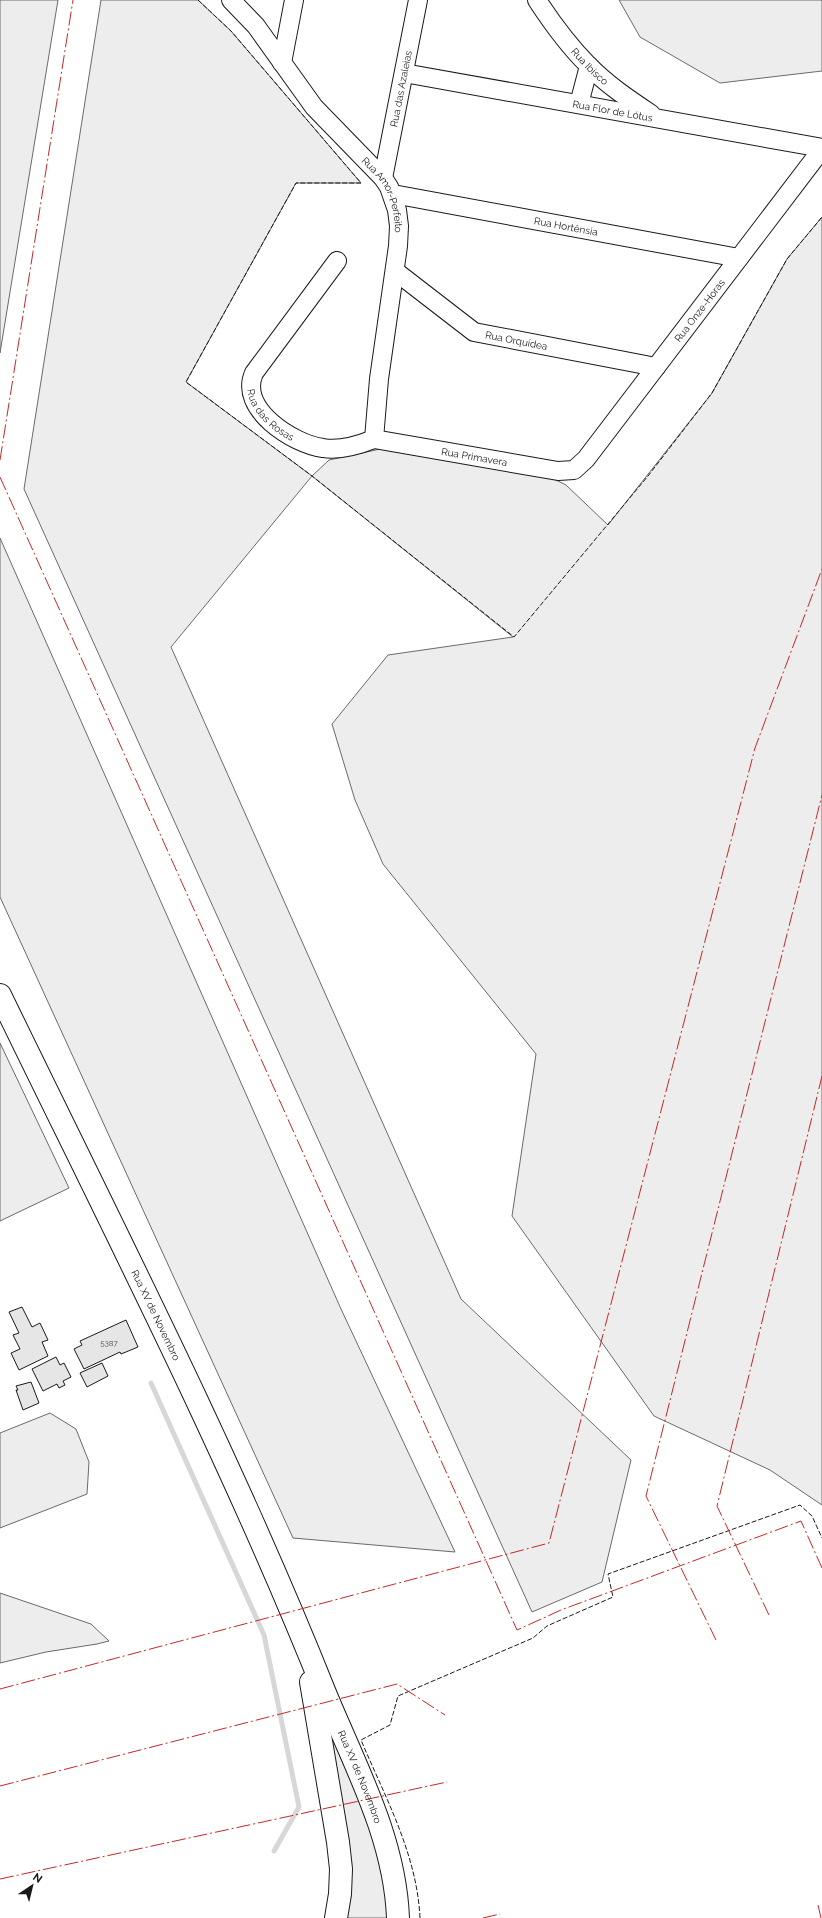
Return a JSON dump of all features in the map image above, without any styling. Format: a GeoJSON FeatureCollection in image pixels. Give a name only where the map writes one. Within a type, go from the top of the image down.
{"type":"FeatureCollection","features":[{"type":"Feature","properties":{"kind":"main road","name":"Rua XV de Novembro"},"geometry":{"type":"LineString","coordinates":[[0,995],[209,1428],[304,1640],[384,1836],[394,1874],[398,1918]]}},
{"type":"Feature","properties":{"kind":"main road","name":"Rua XV de Novembro"},"geometry":{"type":"LineString","coordinates":[[304,1640],[338,1842],[341,1869],[340,1894],[336,1918]]}},
{"type":"Feature","properties":{"kind":"street","name":"Rua Amor-Perfeito"},"geometry":{"type":"LineString","coordinates":[[231,0],[256,26],[300,90],[327,122],[383,178],[393,194],[399,226],[395,271],[379,385],[374,439]]}},
{"type":"Feature","properties":{"kind":"street"},"geometry":{"type":"LineString","coordinates":[[282,63],[294,0]]}},
{"type":"Feature","properties":{"kind":"street","name":"Rua das Azaleias"},"geometry":{"type":"LineString","coordinates":[[383,178],[418,0]]}},
{"type":"Feature","properties":{"kind":"street","name":"Rua Ibisco"},"geometry":{"type":"LineString","coordinates":[[537,0],[553,24],[589,66],[614,88],[656,118]]}},
{"type":"Feature","properties":{"kind":"street"},"geometry":{"type":"LineString","coordinates":[[579,104],[589,66]]}},
{"type":"Feature","properties":{"kind":"street","name":"Rua Flor de Lótus"},"geometry":{"type":"LineString","coordinates":[[404,73],[822,148]]}},
{"type":"Feature","properties":{"kind":"street","name":"Rua Onze-Horas"},"geometry":{"type":"LineString","coordinates":[[574,470],[586,459],[822,148]]}},
{"type":"Feature","properties":{"kind":"street","name":"Rua Hortênsia"},"geometry":{"type":"LineString","coordinates":[[393,194],[739,258]]}},
{"type":"Feature","properties":{"kind":"street","name":"Rua das Rosas"},"geometry":{"type":"LineString","coordinates":[[338,261],[254,373],[250,382],[250,392],[253,400],[270,421],[281,431],[300,442],[324,448],[340,448],[359,445],[374,439]]}},
{"type":"Feature","properties":{"kind":"street","name":"Rua Orquídea"},"geometry":{"type":"LineString","coordinates":[[395,271],[474,332],[656,367]]}},
{"type":"Feature","properties":{"kind":"street","name":"Rua Primavera"},"geometry":{"type":"LineString","coordinates":[[374,439],[558,471],[574,470]]}},
{"type":"Feature","properties":{"kind":"shaded area"},"geometry":{"type":"Polygon","coordinates":[[[0,0],[58,0],[0,353],[0,0]]]}},
{"type":"Feature","properties":{"kind":"shaded area"},"geometry":{"type":"Polygon","coordinates":[[[101,0],[198,0],[231,31],[361,183],[296,183],[186,382],[312,476],[171,647],[461,1299],[631,1460],[602,1582],[532,1612],[24,489],[101,0]]]}},
{"type":"Feature","properties":{"kind":"shaded area"},"geometry":{"type":"Polygon","coordinates":[[[619,0],[822,0],[822,71],[720,83],[640,37],[619,0]]]}},
{"type":"Feature","properties":{"kind":"shaded area"},"geometry":{"type":"Polygon","coordinates":[[[822,217],[822,1505],[770,1470],[654,1416],[512,1216],[536,1054],[383,864],[355,800],[332,724],[388,655],[513,637],[312,476],[329,460],[385,448],[550,477],[566,485],[608,525],[712,393],[787,259],[822,217]]]}},
{"type":"Feature","properties":{"kind":"shaded area"},"geometry":{"type":"Polygon","coordinates":[[[0,538],[341,1309],[455,1552],[293,1538],[0,897],[0,538]]]}},
{"type":"Feature","properties":{"kind":"shaded area"},"geometry":{"type":"Polygon","coordinates":[[[0,1043],[69,1188],[0,1221],[0,1043]]]}},
{"type":"Feature","properties":{"kind":"shaded area"},"geometry":{"type":"Polygon","coordinates":[[[50,1413],[76,1429],[89,1462],[87,1494],[0,1528],[0,1433],[50,1413]]]}},
{"type":"Feature","properties":{"kind":"shaded area"},"geometry":{"type":"Polygon","coordinates":[[[0,1593],[91,1624],[109,1641],[46,1652],[0,1663],[0,1593]]]}},
{"type":"Feature","properties":{"kind":"shaded area"},"geometry":{"type":"Polygon","coordinates":[[[331,1740],[335,1742],[370,1824],[379,1850],[389,1918],[346,1918],[331,1740]]]}},
{"type":"Feature","properties":{"kind":"building"},"geometry":{"type":"Polygon","coordinates":[[[22,1307],[32,1327],[40,1323],[48,1340],[42,1342],[48,1356],[19,1370],[11,1353],[20,1349],[13,1335],[19,1333],[9,1312],[22,1307]]]}},
{"type":"Feature","properties":{"kind":"building"},"geometry":{"type":"Polygon","coordinates":[[[126,1320],[138,1347],[121,1354],[120,1352],[84,1369],[74,1349],[82,1345],[80,1341],[126,1320]]]}},
{"type":"Feature","properties":{"kind":"building"},"geometry":{"type":"Polygon","coordinates":[[[56,1357],[60,1365],[64,1363],[71,1377],[63,1381],[65,1385],[59,1388],[57,1384],[43,1391],[32,1369],[56,1357]]]}},
{"type":"Feature","properties":{"kind":"building"},"geometry":{"type":"Polygon","coordinates":[[[102,1363],[108,1376],[87,1387],[80,1373],[102,1363]]]}},
{"type":"Feature","properties":{"kind":"building"},"geometry":{"type":"Polygon","coordinates":[[[31,1382],[39,1403],[23,1410],[16,1386],[31,1382]]]}},
{"type":"Feature","properties":{"kind":"waterway"},"geometry":{"type":"LineString","coordinates":[[151,1383],[264,1635],[299,1807],[274,1851]]}},
{"type":"Feature","properties":{"kind":"fence"},"geometry":{"type":"LineString","coordinates":[[198,0],[231,31],[361,183],[296,183],[186,382],[312,476],[514,637],[648,476],[712,393],[787,259],[822,217]]}},
{"type":"Feature","properties":{"kind":"fence"},"geometry":{"type":"LineString","coordinates":[[420,1918],[418,1894],[406,1849],[389,1804],[361,1740],[390,1725],[398,1696],[533,1638],[547,1626],[613,1597],[608,1574],[800,1505],[812,1516],[822,1538]]}},
{"type":"Feature","properties":{"kind":"power"},"geometry":{"type":"LineString","coordinates":[[0,460],[73,0]]}},
{"type":"Feature","properties":{"kind":"power"},"geometry":{"type":"LineString","coordinates":[[0,477],[517,1630],[561,1610],[801,1521],[822,1568]]}},
{"type":"Feature","properties":{"kind":"power"},"geometry":{"type":"LineString","coordinates":[[0,1689],[549,1543],[755,748],[822,569]]}},
{"type":"Feature","properties":{"kind":"power"},"geometry":{"type":"LineString","coordinates":[[716,1640],[646,1496],[822,795]]}},
{"type":"Feature","properties":{"kind":"power"},"geometry":{"type":"LineString","coordinates":[[769,1615],[717,1506],[822,1076]]}},
{"type":"Feature","properties":{"kind":"power"},"geometry":{"type":"LineString","coordinates":[[0,1786],[397,1684],[445,1715]]}},
{"type":"Feature","properties":{"kind":"power"},"geometry":{"type":"LineString","coordinates":[[0,1879],[447,1782]]}},
{"type":"Feature","properties":{"kind":"power"},"geometry":{"type":"LineString","coordinates":[[818,1905],[821,1918]]}},
{"type":"Feature","properties":{"kind":"power"},"geometry":{"type":"LineString","coordinates":[[483,1918],[500,1914]]}}]}
